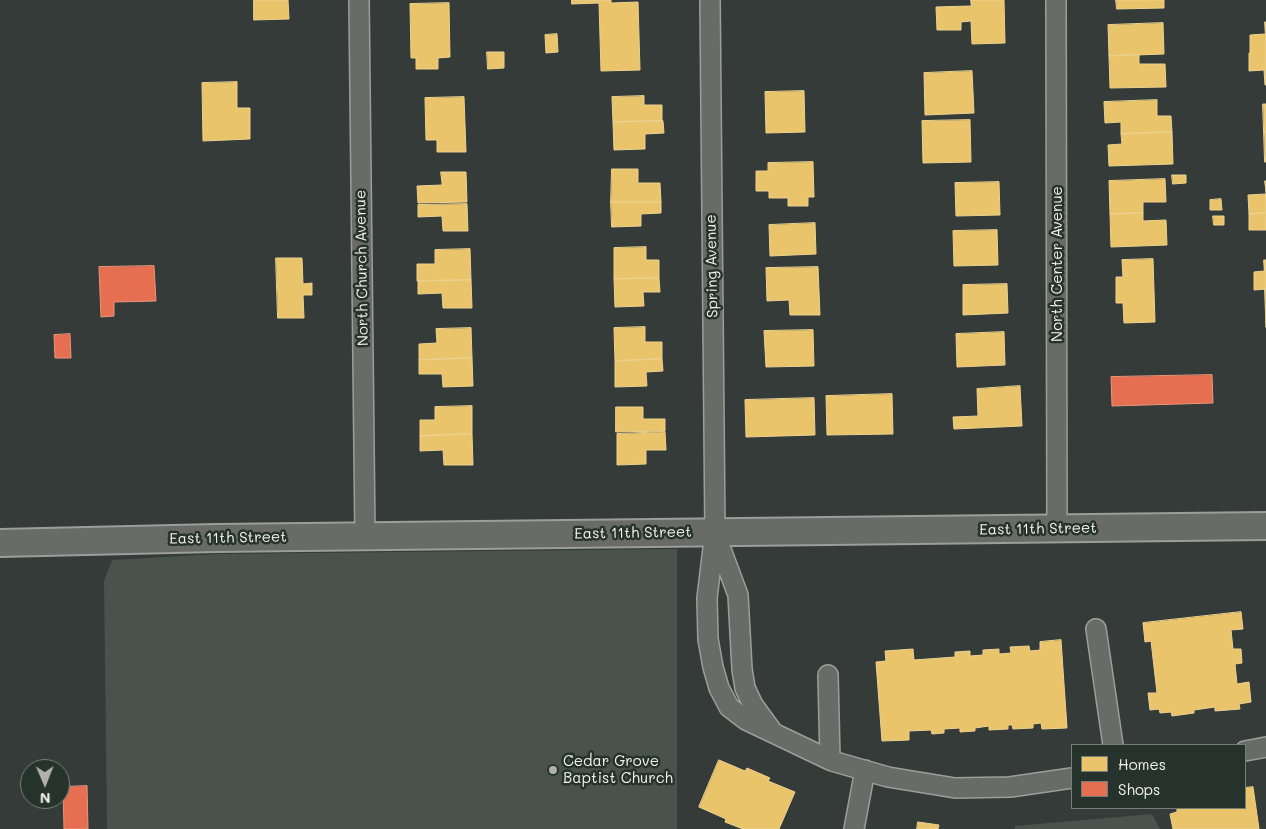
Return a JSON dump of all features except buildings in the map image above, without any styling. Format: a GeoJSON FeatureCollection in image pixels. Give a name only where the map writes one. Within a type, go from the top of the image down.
{"type":"FeatureCollection","features":[{"type":"Feature","properties":{"kind":"main road","name":"East 11th Street"},"geometry":{"type":"LineString","coordinates":[[0,543],[365,536],[1266,526]]}},
{"type":"Feature","properties":{"kind":"street","name":"North Church Avenue"},"geometry":{"type":"LineString","coordinates":[[359,0],[365,536]]}},
{"type":"Feature","properties":{"kind":"street","name":"Spring Avenue"},"geometry":{"type":"LineString","coordinates":[[710,0],[715,532]]}},
{"type":"Feature","properties":{"kind":"street","name":"North Center Avenue"},"geometry":{"type":"LineString","coordinates":[[1056,0],[1057,529]]}},
{"type":"Feature","properties":{"kind":"street"},"geometry":{"type":"LineString","coordinates":[[715,532],[707,598],[708,639],[719,688],[729,706],[746,720],[830,759],[888,777],[955,788],[1010,787],[1071,778]]}},
{"type":"Feature","properties":{"kind":"street"},"geometry":{"type":"LineString","coordinates":[[715,532],[738,595],[742,669],[746,688],[754,705],[774,733]]}},
{"type":"Feature","properties":{"kind":"street"},"geometry":{"type":"LineString","coordinates":[[1096,629],[1112,744]]}},
{"type":"Feature","properties":{"kind":"street"},"geometry":{"type":"LineString","coordinates":[[828,675],[830,759]]}},
{"type":"Feature","properties":{"kind":"street"},"geometry":{"type":"LineString","coordinates":[[1246,751],[1266,748]]}},
{"type":"Feature","properties":{"kind":"street"},"geometry":{"type":"LineString","coordinates":[[854,829],[865,770]]}},
{"type":"Feature","properties":{"kind":"shaded area"},"geometry":{"type":"Polygon","coordinates":[[[677,549],[677,829],[107,829],[104,581],[112,560],[217,554],[677,549]]]}},
{"type":"Feature","properties":{"kind":"shaded area"},"geometry":{"type":"Polygon","coordinates":[[[1152,814],[1160,829],[1015,829],[1015,826],[1152,814]]]}},
{"type":"Feature","properties":{"kind":"place","name":"Cedar Grove Baptist Church"},"geometry":{"type":"Point","coordinates":[553,770]}}]}
